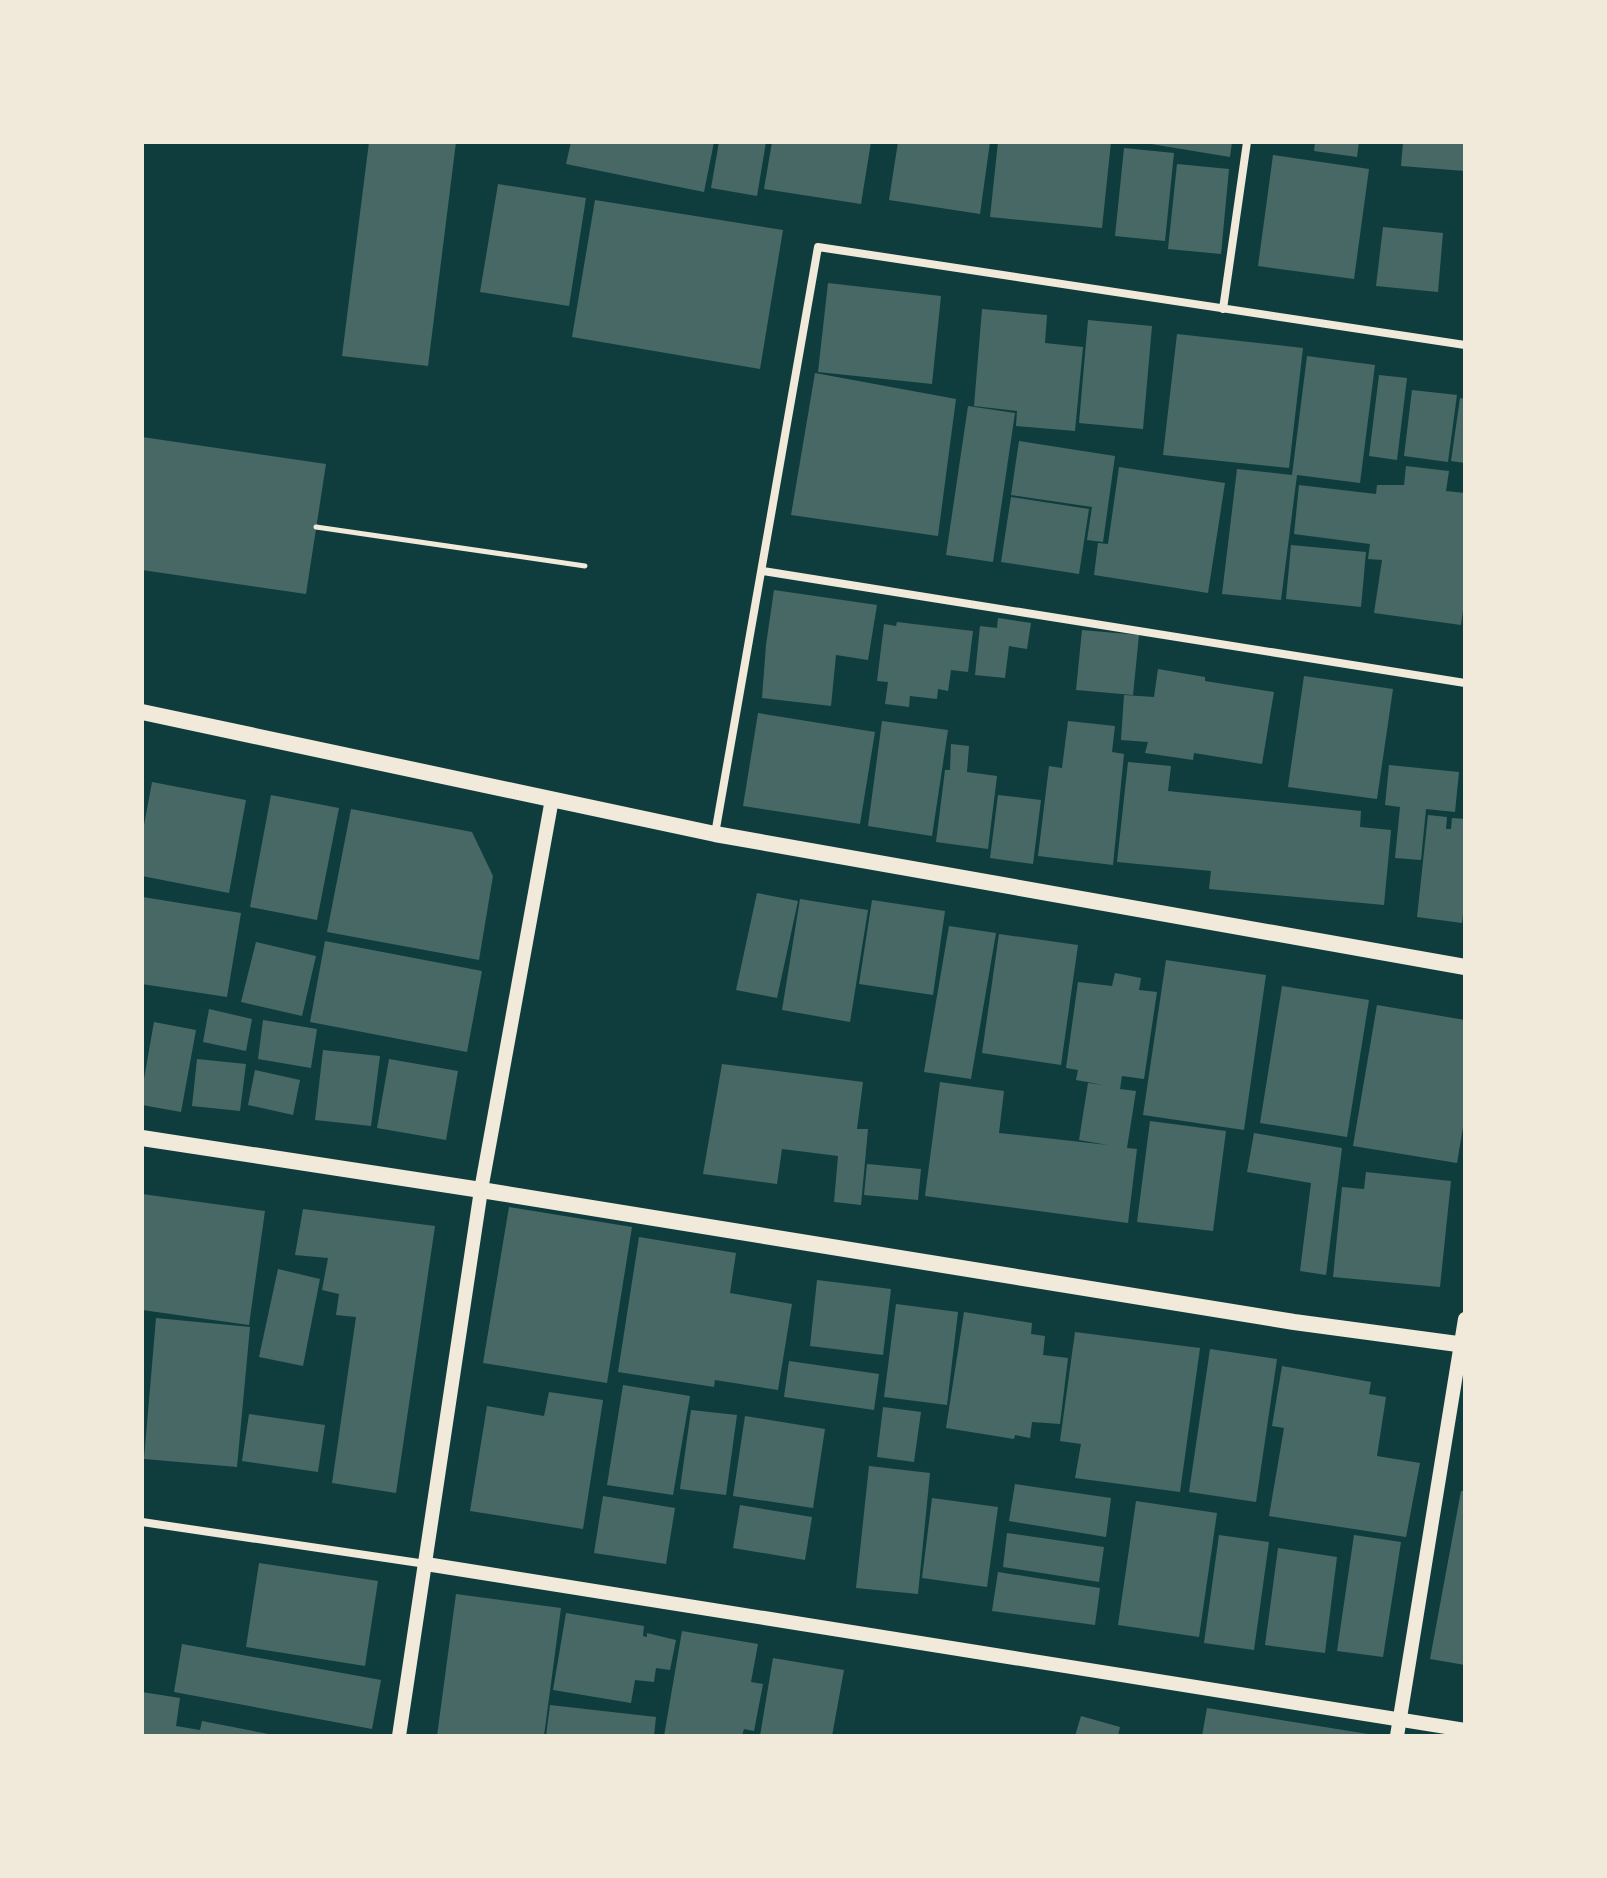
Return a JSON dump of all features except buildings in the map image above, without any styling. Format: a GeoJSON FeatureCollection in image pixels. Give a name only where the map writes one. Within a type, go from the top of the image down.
{"type":"FeatureCollection","features":[{"type":"Feature","properties":{"kind":"main road"},"geometry":{"type":"LineString","coordinates":[[142,712],[715,834],[1465,967]]}},
{"type":"Feature","properties":{"kind":"main road"},"geometry":{"type":"LineString","coordinates":[[142,1138],[1294,1322],[1463,1344]]}},
{"type":"Feature","properties":{"kind":"street"},"geometry":{"type":"LineString","coordinates":[[1223,309],[1247,142]]}},
{"type":"Feature","properties":{"kind":"street"},"geometry":{"type":"LineString","coordinates":[[715,834],[763,571],[785,421],[818,247],[1465,345]]}},
{"type":"Feature","properties":{"kind":"street"},"geometry":{"type":"LineString","coordinates":[[763,571],[1465,683]]}},
{"type":"Feature","properties":{"kind":"street"},"geometry":{"type":"LineString","coordinates":[[399,1736],[481,1190],[552,799]]}},
{"type":"Feature","properties":{"kind":"street"},"geometry":{"type":"LineString","coordinates":[[1397,1736],[1465,1319]]}},
{"type":"Feature","properties":{"kind":"street"},"geometry":{"type":"LineString","coordinates":[[142,1522],[426,1564],[1465,1730]]}},
{"type":"Feature","properties":{"kind":"path"},"geometry":{"type":"LineString","coordinates":[[316,527],[585,566]]}}]}
